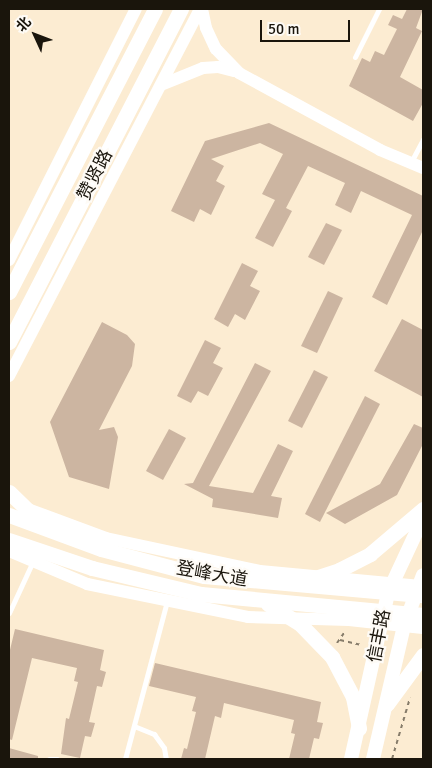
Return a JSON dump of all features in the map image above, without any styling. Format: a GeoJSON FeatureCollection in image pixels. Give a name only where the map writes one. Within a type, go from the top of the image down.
{"type":"FeatureCollection","features":[{"type":"Feature","properties":{"kind":"main road","name":"赞贤路"},"geometry":{"type":"LineString","coordinates":[[9,292],[155,9]]}},
{"type":"Feature","properties":{"kind":"main road","name":"赞贤路"},"geometry":{"type":"LineString","coordinates":[[9,342],[181,9]]}},
{"type":"Feature","properties":{"kind":"main road"},"geometry":{"type":"LineString","coordinates":[[9,492],[40,523],[65,536]]}},
{"type":"Feature","properties":{"kind":"main road"},"geometry":{"type":"LineString","coordinates":[[289,586],[320,577],[370,554],[399,532],[423,509]]}},
{"type":"Feature","properties":{"kind":"main road","name":"登峰大道"},"geometry":{"type":"LineString","coordinates":[[9,516],[65,536],[204,576],[289,586],[421,587]]}},
{"type":"Feature","properties":{"kind":"main road","name":"信丰路"},"geometry":{"type":"LineString","coordinates":[[351,759],[390,588],[423,518]]}},
{"type":"Feature","properties":{"kind":"main road","name":"登峰大道"},"geometry":{"type":"LineString","coordinates":[[9,540],[30,554],[201,594],[406,620],[423,616]]}},
{"type":"Feature","properties":{"kind":"main road"},"geometry":{"type":"LineString","coordinates":[[9,548],[30,554]]}},
{"type":"Feature","properties":{"kind":"main road","name":"信丰路"},"geometry":{"type":"LineString","coordinates":[[373,759],[406,620],[421,587]]}},
{"type":"Feature","properties":{"kind":"main road"},"geometry":{"type":"LineString","coordinates":[[263,601],[293,619],[323,646],[340,670],[353,697],[359,728]]}},
{"type":"Feature","properties":{"kind":"main road"},"geometry":{"type":"LineString","coordinates":[[387,704],[423,655]]}},
{"type":"Feature","properties":{"kind":"street"},"geometry":{"type":"LineString","coordinates":[[9,260],[136,9]]}},
{"type":"Feature","properties":{"kind":"street"},"geometry":{"type":"LineString","coordinates":[[201,9],[206,28],[216,49],[239,73]]}},
{"type":"Feature","properties":{"kind":"street"},"geometry":{"type":"LineString","coordinates":[[9,376],[201,9]]}},
{"type":"Feature","properties":{"kind":"street"},"geometry":{"type":"LineString","coordinates":[[161,85],[204,68],[218,66],[239,73],[380,150],[423,168]]}},
{"type":"Feature","properties":{"kind":"street"},"geometry":{"type":"LineString","coordinates":[[22,507],[106,538],[260,571],[320,577],[390,588]]}},
{"type":"Feature","properties":{"kind":"street"},"geometry":{"type":"LineString","coordinates":[[9,552],[30,554],[88,584],[248,617],[293,619],[383,617]]}},
{"type":"Feature","properties":{"kind":"street"},"geometry":{"type":"LineString","coordinates":[[406,620],[423,628]]}},
{"type":"Feature","properties":{"kind":"lane"},"geometry":{"type":"LineString","coordinates":[[355,57],[379,9]]}},
{"type":"Feature","properties":{"kind":"lane"},"geometry":{"type":"LineString","coordinates":[[410,163],[423,139]]}},
{"type":"Feature","properties":{"kind":"lane"},"geometry":{"type":"LineString","coordinates":[[9,612],[30,554]]}},
{"type":"Feature","properties":{"kind":"lane"},"geometry":{"type":"LineString","coordinates":[[125,759],[168,601]]}},
{"type":"Feature","properties":{"kind":"lane"},"geometry":{"type":"LineString","coordinates":[[134,726],[154,734],[164,748],[166,759]]}},
{"type":"Feature","properties":{"kind":"lane"},"geometry":{"type":"LineString","coordinates":[[49,759],[57,759]]}},
{"type":"Feature","properties":{"kind":"path"},"geometry":{"type":"LineString","coordinates":[[392,759],[408,700]]}},
{"type":"Feature","properties":{"kind":"building"},"geometry":{"type":"Polygon","coordinates":[[[407,9],[423,9],[416,28],[422,31],[400,77],[423,90],[423,103],[413,121],[349,86],[362,58],[370,62],[375,51],[384,55],[397,29],[388,25],[393,15],[402,19],[407,9]]]}},
{"type":"Feature","properties":{"kind":"building"},"geometry":{"type":"Polygon","coordinates":[[[269,123],[423,196],[423,230],[387,305],[372,297],[412,215],[361,191],[351,213],[335,205],[345,183],[308,166],[286,208],[292,211],[273,247],[255,238],[275,200],[262,194],[283,154],[260,143],[211,159],[224,166],[216,181],[225,186],[211,215],[200,209],[194,222],[171,211],[205,141],[269,123]]]}},
{"type":"Feature","properties":{"kind":"building"},"geometry":{"type":"Polygon","coordinates":[[[326,223],[342,230],[324,265],[308,257],[326,223]]]}},
{"type":"Feature","properties":{"kind":"building"},"geometry":{"type":"Polygon","coordinates":[[[242,263],[258,271],[250,286],[260,291],[245,320],[235,314],[228,327],[214,319],[242,263]]]}},
{"type":"Feature","properties":{"kind":"building"},"geometry":{"type":"Polygon","coordinates":[[[328,291],[343,298],[317,353],[301,346],[328,291]]]}},
{"type":"Feature","properties":{"kind":"building"},"geometry":{"type":"Polygon","coordinates":[[[402,319],[423,330],[423,397],[374,371],[402,319]]]}},
{"type":"Feature","properties":{"kind":"building"},"geometry":{"type":"Polygon","coordinates":[[[102,322],[127,335],[135,344],[132,366],[99,430],[114,427],[118,437],[109,489],[69,477],[50,422],[102,322]]]}},
{"type":"Feature","properties":{"kind":"building"},"geometry":{"type":"Polygon","coordinates":[[[205,340],[221,348],[213,363],[223,368],[208,396],[198,391],[191,403],[177,396],[205,340]]]}},
{"type":"Feature","properties":{"kind":"building"},"geometry":{"type":"Polygon","coordinates":[[[255,363],[271,371],[209,486],[253,493],[278,444],[293,451],[271,496],[282,498],[278,518],[212,507],[213,499],[184,484],[193,483],[255,363]]]}},
{"type":"Feature","properties":{"kind":"building"},"geometry":{"type":"Polygon","coordinates":[[[314,370],[328,377],[302,428],[288,421],[314,370]]]}},
{"type":"Feature","properties":{"kind":"building"},"geometry":{"type":"Polygon","coordinates":[[[365,396],[380,404],[320,522],[305,514],[365,396]]]}},
{"type":"Feature","properties":{"kind":"building"},"geometry":{"type":"Polygon","coordinates":[[[414,424],[423,428],[423,444],[397,495],[345,524],[326,513],[380,484],[414,424]]]}},
{"type":"Feature","properties":{"kind":"building"},"geometry":{"type":"Polygon","coordinates":[[[169,429],[186,438],[163,480],[146,471],[169,429]]]}},
{"type":"Feature","properties":{"kind":"building"},"geometry":{"type":"Polygon","coordinates":[[[15,629],[104,650],[100,670],[106,672],[102,687],[97,686],[89,722],[95,723],[91,737],[85,736],[80,758],[61,754],[66,718],[69,719],[78,682],[74,681],[77,668],[32,658],[12,740],[9,739],[9,654],[15,629]]]}},
{"type":"Feature","properties":{"kind":"building"},"geometry":{"type":"Polygon","coordinates":[[[155,663],[321,702],[317,722],[323,723],[319,739],[314,738],[309,759],[289,759],[295,734],[291,733],[294,720],[224,703],[221,718],[215,716],[205,759],[181,759],[184,748],[187,749],[196,712],[192,711],[196,697],[149,686],[155,663]]]}},
{"type":"Feature","properties":{"kind":"building"},"geometry":{"type":"Polygon","coordinates":[[[9,748],[38,756],[38,759],[9,759],[9,748]]]}}]}
